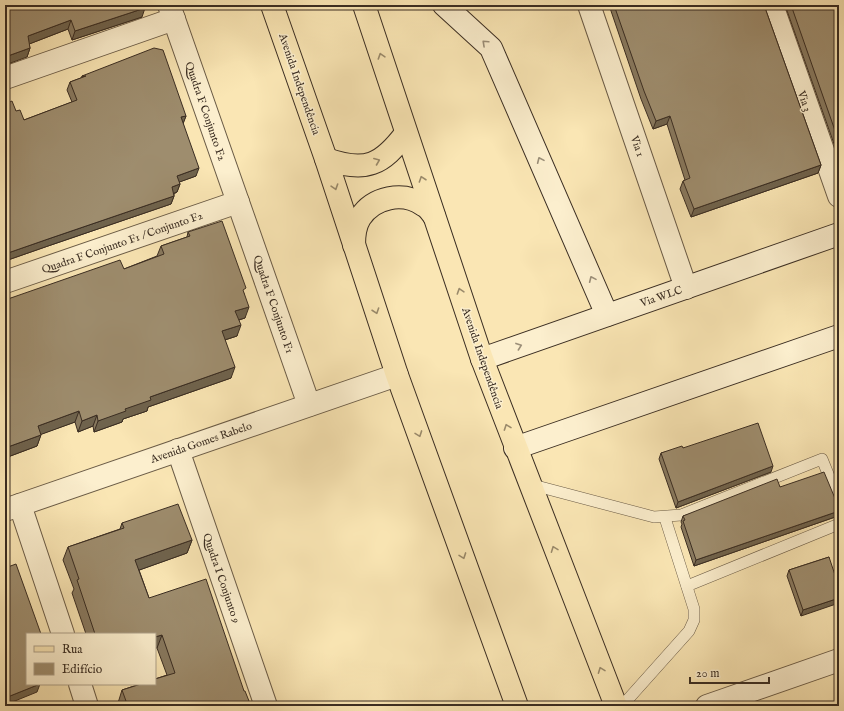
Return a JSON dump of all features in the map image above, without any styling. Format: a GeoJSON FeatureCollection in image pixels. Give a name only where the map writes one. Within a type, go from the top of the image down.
{"type":"FeatureCollection","features":[{"type":"Feature","properties":{"kind":"main road","name":"Avenida Independência"},"geometry":{"type":"LineString","coordinates":[[272,5],[326,159],[397,375],[517,706]]}},
{"type":"Feature","properties":{"kind":"main road","name":"Avenida Independência"},"geometry":{"type":"LineString","coordinates":[[364,5],[482,359],[515,448],[616,706]]}},
{"type":"Feature","properties":{"kind":"main road"},"geometry":{"type":"LineString","coordinates":[[326,159],[344,165],[363,166],[381,160],[393,151],[406,133]]}},
{"type":"Feature","properties":{"kind":"main road"},"geometry":{"type":"LineString","coordinates":[[354,246],[354,232],[360,218],[369,207],[382,199],[396,197],[411,198],[424,205],[434,216]]}},
{"type":"Feature","properties":{"kind":"street"},"geometry":{"type":"LineString","coordinates":[[444,5],[491,48],[607,315]]}},
{"type":"Feature","properties":{"kind":"street","name":"Via 1"},"geometry":{"type":"LineString","coordinates":[[590,5],[686,288]]}},
{"type":"Feature","properties":{"kind":"street","name":"Via 3"},"geometry":{"type":"LineString","coordinates":[[772,5],[839,196]]}},
{"type":"Feature","properties":{"kind":"street"},"geometry":{"type":"LineString","coordinates":[[5,78],[171,12]]}},
{"type":"Feature","properties":{"kind":"street","name":"Quadra F Conjunto F2"},"geometry":{"type":"LineString","coordinates":[[171,12],[238,202]]}},
{"type":"Feature","properties":{"kind":"street","name":"Quadra F Conjunto F1 / Conjunto F2"},"geometry":{"type":"LineString","coordinates":[[5,282],[238,202]]}},
{"type":"Feature","properties":{"kind":"street","name":"Quadra F Conjunto F1"},"geometry":{"type":"LineString","coordinates":[[238,202],[309,405]]}},
{"type":"Feature","properties":{"kind":"street","name":"Via WLC"},"geometry":{"type":"LineString","coordinates":[[482,359],[839,234]]}},
{"type":"Feature","properties":{"kind":"street"},"geometry":{"type":"LineString","coordinates":[[515,448],[839,336]]}},
{"type":"Feature","properties":{"kind":"street","name":"Avenida Gomes Rabelo"},"geometry":{"type":"LineString","coordinates":[[12,507],[397,375]]}},
{"type":"Feature","properties":{"kind":"street","name":"Quadra I Conjunto 9"},"geometry":{"type":"LineString","coordinates":[[178,450],[266,706]]}},
{"type":"Feature","properties":{"kind":"street"},"geometry":{"type":"LineString","coordinates":[[12,507],[63,633]]}},
{"type":"Feature","properties":{"kind":"street"},"geometry":{"type":"LineString","coordinates":[[707,706],[839,660]]}},
{"type":"Feature","properties":{"kind":"street"},"geometry":{"type":"LineString","coordinates":[[80,685],[87,706]]}},
{"type":"Feature","properties":{"kind":"lane"},"geometry":{"type":"LineString","coordinates":[[529,484],[654,517],[665,518],[681,515],[822,459],[839,501]]}},
{"type":"Feature","properties":{"kind":"lane"},"geometry":{"type":"LineString","coordinates":[[622,706],[689,631],[694,620],[694,609],[665,518]]}},
{"type":"Feature","properties":{"kind":"lane"},"geometry":{"type":"LineString","coordinates":[[687,586],[839,524]]}},
{"type":"Feature","properties":{"kind":"building"},"geometry":{"type":"Polygon","coordinates":[[[5,5],[144,5],[145,8],[75,31],[71,20],[28,36],[30,48],[5,57],[5,5]]]}},
{"type":"Feature","properties":{"kind":"building"},"geometry":{"type":"Polygon","coordinates":[[[614,5],[764,5],[821,165],[694,209],[683,181],[690,178],[670,116],[656,121],[614,5]]]}},
{"type":"Feature","properties":{"kind":"building"},"geometry":{"type":"Polygon","coordinates":[[[791,5],[839,5],[839,142],[791,5]]]}},
{"type":"Feature","properties":{"kind":"building"},"geometry":{"type":"Polygon","coordinates":[[[154,48],[163,50],[186,116],[181,117],[199,168],[177,176],[180,184],[172,187],[174,196],[5,254],[5,104],[12,101],[16,111],[20,110],[24,120],[77,100],[70,82],[154,48]]]}},
{"type":"Feature","properties":{"kind":"building"},"geometry":{"type":"Polygon","coordinates":[[[222,221],[246,288],[243,290],[249,307],[235,311],[241,325],[222,331],[235,367],[150,397],[151,400],[125,409],[126,411],[98,421],[97,415],[82,421],[79,411],[38,426],[41,435],[5,448],[5,300],[120,260],[124,269],[164,254],[161,246],[190,236],[188,232],[222,221]]]}},
{"type":"Feature","properties":{"kind":"building"},"geometry":{"type":"Polygon","coordinates":[[[758,423],[773,466],[678,502],[661,453],[682,446],[683,448],[758,423]]]}},
{"type":"Feature","properties":{"kind":"building"},"geometry":{"type":"Polygon","coordinates":[[[824,472],[839,511],[696,560],[683,521],[685,520],[683,516],[777,479],[780,487],[824,472]]]}},
{"type":"Feature","properties":{"kind":"building"},"geometry":{"type":"Polygon","coordinates":[[[178,504],[192,540],[135,560],[149,598],[206,579],[244,691],[251,706],[121,706],[120,704],[126,701],[122,690],[138,685],[156,685],[156,679],[175,673],[162,635],[156,637],[156,633],[95,633],[68,547],[124,528],[122,523],[178,504]]]}},
{"type":"Feature","properties":{"kind":"building"},"geometry":{"type":"Polygon","coordinates":[[[829,557],[839,587],[839,598],[803,610],[789,570],[829,557]]]}},
{"type":"Feature","properties":{"kind":"building"},"geometry":{"type":"Polygon","coordinates":[[[16,564],[41,633],[26,633],[26,685],[38,685],[5,698],[5,568],[16,564]]]}}]}
